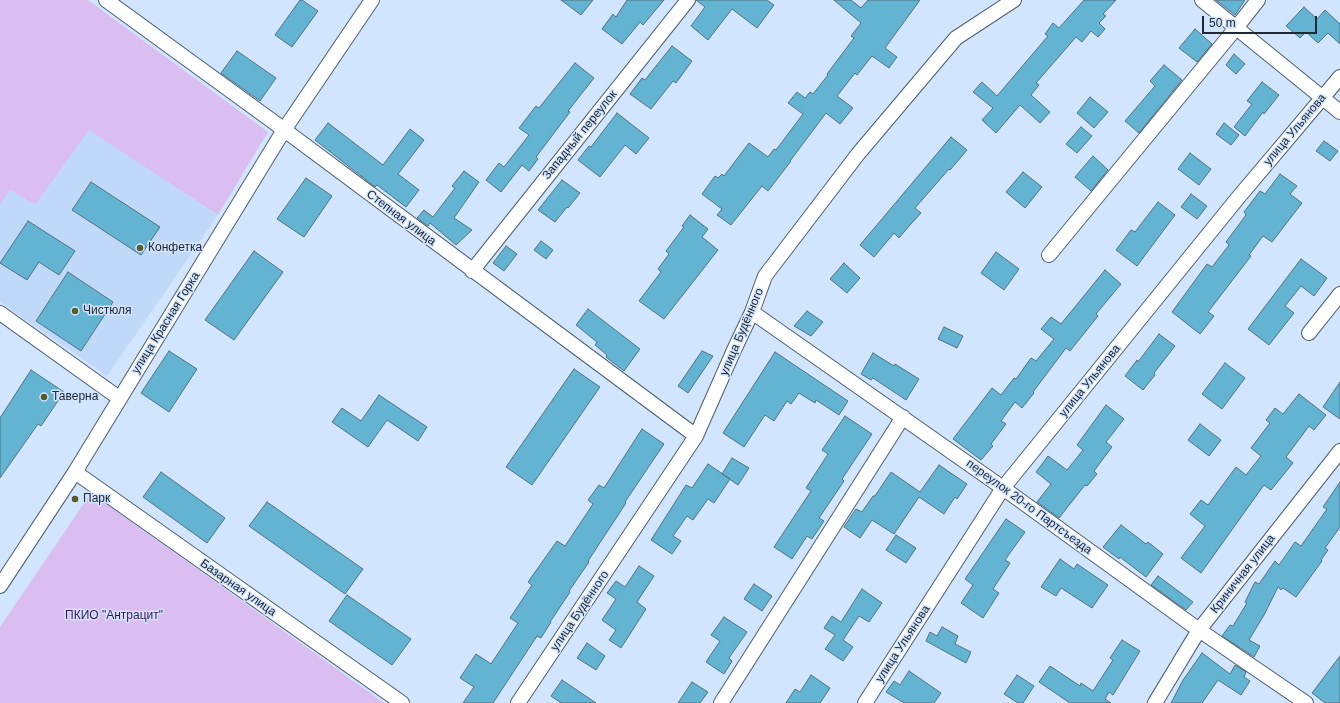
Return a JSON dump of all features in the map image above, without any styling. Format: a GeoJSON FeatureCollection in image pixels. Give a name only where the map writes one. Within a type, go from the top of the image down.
{"type":"FeatureCollection","features":[{"type":"Feature","properties":{"kind":"street","name":"Степная улица"},"geometry":{"type":"LineString","coordinates":[[106,0],[284,130],[696,436]]}},
{"type":"Feature","properties":{"kind":"street","name":"улица Красная Горка"},"geometry":{"type":"LineString","coordinates":[[0,586],[75,472],[284,130],[372,0]]}},
{"type":"Feature","properties":{"kind":"street","name":"Западный переулок"},"geometry":{"type":"LineString","coordinates":[[472,271],[688,0]]}},
{"type":"Feature","properties":{"kind":"street","name":"улица Будённого"},"geometry":{"type":"LineString","coordinates":[[518,703],[696,436],[752,312],[765,276],[858,154],[956,38],[1014,0]]}},
{"type":"Feature","properties":{"kind":"street"},"geometry":{"type":"LineString","coordinates":[[1202,0],[1340,112]]}},
{"type":"Feature","properties":{"kind":"street"},"geometry":{"type":"LineString","coordinates":[[1049,255],[1258,0]]}},
{"type":"Feature","properties":{"kind":"street","name":"улица Ульянова"},"geometry":{"type":"LineString","coordinates":[[865,703],[1003,488],[1237,199],[1340,76]]}},
{"type":"Feature","properties":{"kind":"street"},"geometry":{"type":"LineString","coordinates":[[1309,333],[1340,294]]}},
{"type":"Feature","properties":{"kind":"street","name":"переулок 20-го Партсъезда"},"geometry":{"type":"LineString","coordinates":[[752,312],[1003,488],[1299,701]]}},
{"type":"Feature","properties":{"kind":"street"},"geometry":{"type":"LineString","coordinates":[[0,313],[119,398]]}},
{"type":"Feature","properties":{"kind":"street"},"geometry":{"type":"LineString","coordinates":[[720,703],[903,417]]}},
{"type":"Feature","properties":{"kind":"street","name":"Криничная улица"},"geometry":{"type":"LineString","coordinates":[[1155,703],[1199,630],[1340,451]]}},
{"type":"Feature","properties":{"kind":"street","name":"Базарная улица"},"geometry":{"type":"LineString","coordinates":[[75,472],[402,703]]}},
{"type":"Feature","properties":{"kind":"shaded area"},"geometry":{"type":"Polygon","coordinates":[[[89,129],[218,215],[107,376],[0,302],[0,205],[10,190],[35,205],[89,129]]]}},
{"type":"Feature","properties":{"kind":"green space"},"geometry":{"type":"Polygon","coordinates":[[[0,0],[88,0],[268,132],[218,215],[89,130],[35,205],[10,190],[0,205],[0,0]]]}},
{"type":"Feature","properties":{"kind":"green space","name":"ПКИО \"Антрацит\""},"geometry":{"type":"Polygon","coordinates":[[[91,493],[384,703],[0,703],[0,627],[91,493]]]}},
{"type":"Feature","properties":{"kind":"building"},"geometry":{"type":"Polygon","coordinates":[[[300,0],[318,11],[292,47],[275,35],[300,0]]]}},
{"type":"Feature","properties":{"kind":"building"},"geometry":{"type":"Polygon","coordinates":[[[561,0],[593,0],[581,15],[561,0]]]}},
{"type":"Feature","properties":{"kind":"building"},"geometry":{"type":"Polygon","coordinates":[[[627,0],[664,0],[643,25],[640,22],[622,44],[602,29],[613,14],[616,17],[627,0]]]}},
{"type":"Feature","properties":{"kind":"building"},"geometry":{"type":"Polygon","coordinates":[[[696,0],[767,0],[774,5],[757,28],[732,9],[708,40],[691,26],[705,7],[696,0]]]}},
{"type":"Feature","properties":{"kind":"building"},"geometry":{"type":"Polygon","coordinates":[[[834,0],[851,0],[861,8],[868,0],[920,0],[885,48],[897,57],[889,68],[872,56],[857,75],[855,73],[837,96],[853,108],[840,124],[826,113],[768,191],[762,186],[731,225],[717,215],[722,209],[702,194],[715,176],[718,178],[722,174],[724,176],[749,143],[768,157],[774,149],[776,150],[803,114],[788,103],[797,92],[805,98],[810,92],[813,94],[854,38],[851,36],[861,23],[834,0]]]}},
{"type":"Feature","properties":{"kind":"building"},"geometry":{"type":"Polygon","coordinates":[[[1084,0],[1116,0],[1103,14],[1106,16],[1099,23],[1105,29],[1098,37],[1091,31],[1082,42],[1076,37],[1036,83],[1039,85],[1031,95],[1050,112],[1040,123],[1020,105],[996,133],[982,120],[993,108],[973,92],[982,82],[997,96],[1048,36],[1045,34],[1053,23],[1059,28],[1084,0]]]}},
{"type":"Feature","properties":{"kind":"building"},"geometry":{"type":"Polygon","coordinates":[[[1216,0],[1245,0],[1235,15],[1216,0]]]}},
{"type":"Feature","properties":{"kind":"building"},"geometry":{"type":"Polygon","coordinates":[[[1304,7],[1317,19],[1325,10],[1340,24],[1340,44],[1328,33],[1318,43],[1306,32],[1300,38],[1286,26],[1304,7]]]}},
{"type":"Feature","properties":{"kind":"building"},"geometry":{"type":"Polygon","coordinates":[[[1195,29],[1212,44],[1197,62],[1179,48],[1195,29]]]}},
{"type":"Feature","properties":{"kind":"building"},"geometry":{"type":"Polygon","coordinates":[[[672,46],[692,61],[676,83],[673,81],[651,109],[630,94],[642,78],[645,80],[672,46]]]}},
{"type":"Feature","properties":{"kind":"building"},"geometry":{"type":"Polygon","coordinates":[[[237,51],[276,78],[260,101],[221,73],[237,51]]]}},
{"type":"Feature","properties":{"kind":"building"},"geometry":{"type":"Polygon","coordinates":[[[1234,54],[1245,64],[1236,74],[1226,65],[1234,54]]]}},
{"type":"Feature","properties":{"kind":"building"},"geometry":{"type":"Polygon","coordinates":[[[575,63],[594,78],[568,111],[570,112],[536,157],[538,159],[529,171],[522,165],[501,192],[486,180],[499,163],[504,167],[529,135],[519,128],[536,106],[539,108],[575,63]]]}},
{"type":"Feature","properties":{"kind":"building"},"geometry":{"type":"Polygon","coordinates":[[[1164,65],[1182,80],[1139,133],[1125,121],[1155,86],[1150,81],[1164,65]]]}},
{"type":"Feature","properties":{"kind":"building"},"geometry":{"type":"Polygon","coordinates":[[[1262,82],[1279,95],[1264,114],[1263,112],[1245,136],[1234,127],[1252,104],[1247,101],[1262,82]]]}},
{"type":"Feature","properties":{"kind":"building"},"geometry":{"type":"Polygon","coordinates":[[[1090,97],[1108,112],[1094,128],[1077,113],[1090,97]]]}},
{"type":"Feature","properties":{"kind":"building"},"geometry":{"type":"Polygon","coordinates":[[[617,113],[649,138],[636,154],[625,145],[600,177],[578,160],[589,146],[591,147],[617,113]]]}},
{"type":"Feature","properties":{"kind":"building"},"geometry":{"type":"Polygon","coordinates":[[[328,123],[383,165],[410,129],[424,140],[398,174],[419,190],[406,207],[377,185],[375,187],[315,140],[328,123]]]}},
{"type":"Feature","properties":{"kind":"building"},"geometry":{"type":"Polygon","coordinates":[[[1224,123],[1239,135],[1231,145],[1216,134],[1224,123]]]}},
{"type":"Feature","properties":{"kind":"building"},"geometry":{"type":"Polygon","coordinates":[[[1081,127],[1092,136],[1077,153],[1066,144],[1081,127]]]}},
{"type":"Feature","properties":{"kind":"building"},"geometry":{"type":"Polygon","coordinates":[[[951,137],[967,150],[915,208],[921,213],[899,238],[894,233],[874,257],[860,245],[951,137]]]}},
{"type":"Feature","properties":{"kind":"building"},"geometry":{"type":"Polygon","coordinates":[[[1324,141],[1338,151],[1330,161],[1316,151],[1324,141]]]}},
{"type":"Feature","properties":{"kind":"building"},"geometry":{"type":"Polygon","coordinates":[[[1190,153],[1211,169],[1199,185],[1178,169],[1190,153]]]}},
{"type":"Feature","properties":{"kind":"building"},"geometry":{"type":"Polygon","coordinates":[[[1093,156],[1108,170],[1091,191],[1075,177],[1093,156]]]}},
{"type":"Feature","properties":{"kind":"building"},"geometry":{"type":"Polygon","coordinates":[[[464,171],[479,182],[454,218],[472,230],[456,245],[430,223],[428,226],[417,218],[424,210],[433,217],[455,188],[452,186],[464,171]]]}},
{"type":"Feature","properties":{"kind":"building"},"geometry":{"type":"Polygon","coordinates":[[[1023,172],[1042,187],[1025,208],[1006,192],[1023,172]]]}},
{"type":"Feature","properties":{"kind":"building"},"geometry":{"type":"Polygon","coordinates":[[[1280,174],[1297,186],[1290,194],[1302,203],[1272,242],[1263,236],[1249,255],[1251,256],[1208,312],[1214,316],[1200,334],[1172,312],[1207,264],[1212,267],[1229,245],[1226,242],[1246,215],[1244,212],[1260,191],[1265,194],[1280,174]]]}},
{"type":"Feature","properties":{"kind":"building"},"geometry":{"type":"Polygon","coordinates":[[[306,178],[332,196],[304,237],[277,219],[306,178]]]}},
{"type":"Feature","properties":{"kind":"building"},"geometry":{"type":"Polygon","coordinates":[[[562,180],[580,193],[555,222],[538,210],[562,180]]]}},
{"type":"Feature","properties":{"kind":"building"},"geometry":{"type":"Polygon","coordinates":[[[91,182],[160,227],[141,255],[72,210],[91,182]]]}},
{"type":"Feature","properties":{"kind":"building"},"geometry":{"type":"Polygon","coordinates":[[[1191,194],[1207,206],[1197,219],[1181,207],[1191,194]]]}},
{"type":"Feature","properties":{"kind":"building"},"geometry":{"type":"Polygon","coordinates":[[[1158,202],[1175,215],[1137,266],[1116,250],[1131,230],[1135,232],[1158,202]]]}},
{"type":"Feature","properties":{"kind":"building"},"geometry":{"type":"Polygon","coordinates":[[[690,215],[708,229],[702,237],[718,250],[664,319],[639,301],[661,272],[658,269],[669,254],[666,251],[684,227],[682,226],[690,215]]]}},
{"type":"Feature","properties":{"kind":"building"},"geometry":{"type":"Polygon","coordinates":[[[28,221],[75,251],[59,275],[39,262],[27,280],[0,263],[28,221]]]}},
{"type":"Feature","properties":{"kind":"building"},"geometry":{"type":"Polygon","coordinates":[[[541,241],[553,250],[546,259],[534,250],[541,241]]]}},
{"type":"Feature","properties":{"kind":"building"},"geometry":{"type":"Polygon","coordinates":[[[506,246],[517,254],[504,271],[493,263],[506,246]]]}},
{"type":"Feature","properties":{"kind":"building"},"geometry":{"type":"Polygon","coordinates":[[[254,251],[283,272],[234,340],[205,320],[254,251]]]}},
{"type":"Feature","properties":{"kind":"building"},"geometry":{"type":"Polygon","coordinates":[[[996,252],[1019,269],[1004,290],[981,273],[996,252]]]}},
{"type":"Feature","properties":{"kind":"building"},"geometry":{"type":"Polygon","coordinates":[[[1301,259],[1327,278],[1314,296],[1301,286],[1285,306],[1294,313],[1269,345],[1248,329],[1301,259]]]}},
{"type":"Feature","properties":{"kind":"building"},"geometry":{"type":"Polygon","coordinates":[[[844,263],[860,278],[847,293],[830,279],[844,263]]]}},
{"type":"Feature","properties":{"kind":"building"},"geometry":{"type":"Polygon","coordinates":[[[1105,270],[1121,284],[1096,314],[1098,316],[1070,351],[1066,348],[1022,408],[1015,402],[1001,421],[1006,424],[991,444],[993,446],[981,460],[953,439],[992,388],[1001,395],[1014,378],[1016,379],[1031,358],[1036,361],[1054,339],[1041,329],[1051,317],[1061,324],[1105,270]]]}},
{"type":"Feature","properties":{"kind":"building","name":"Чистюля"},"geometry":{"type":"Polygon","coordinates":[[[68,272],[113,302],[81,351],[36,321],[68,272]]]}},
{"type":"Feature","properties":{"kind":"building"},"geometry":{"type":"Polygon","coordinates":[[[588,309],[640,349],[624,371],[606,357],[607,355],[595,345],[597,342],[576,325],[588,309]]]}},
{"type":"Feature","properties":{"kind":"building"},"geometry":{"type":"Polygon","coordinates":[[[807,311],[823,322],[811,336],[794,326],[807,311]]]}},
{"type":"Feature","properties":{"kind":"building"},"geometry":{"type":"Polygon","coordinates":[[[944,327],[963,336],[957,348],[938,339],[944,327]]]}},
{"type":"Feature","properties":{"kind":"building"},"geometry":{"type":"Polygon","coordinates":[[[1159,334],[1175,346],[1143,390],[1125,376],[1137,360],[1138,362],[1159,334]]]}},
{"type":"Feature","properties":{"kind":"building"},"geometry":{"type":"Polygon","coordinates":[[[169,351],[197,369],[169,412],[141,393],[169,351]]]}},
{"type":"Feature","properties":{"kind":"building"},"geometry":{"type":"Polygon","coordinates":[[[702,351],[713,356],[688,393],[678,386],[702,351]]]}},
{"type":"Feature","properties":{"kind":"building"},"geometry":{"type":"Polygon","coordinates":[[[775,352],[848,401],[839,415],[816,400],[815,403],[799,393],[791,404],[787,401],[774,421],[765,415],[744,447],[723,433],[775,352]]]}},
{"type":"Feature","properties":{"kind":"building"},"geometry":{"type":"Polygon","coordinates":[[[873,353],[894,366],[895,364],[919,379],[906,400],[873,378],[871,380],[861,374],[873,353]]]}},
{"type":"Feature","properties":{"kind":"building"},"geometry":{"type":"Polygon","coordinates":[[[1225,363],[1245,378],[1222,409],[1202,394],[1225,363]]]}},
{"type":"Feature","properties":{"kind":"building"},"geometry":{"type":"Polygon","coordinates":[[[574,369],[600,387],[532,485],[506,467],[574,369]]]}},
{"type":"Feature","properties":{"kind":"building"},"geometry":{"type":"Polygon","coordinates":[[[31,370],[64,392],[41,426],[38,424],[0,478],[0,418],[31,370]]]}},
{"type":"Feature","properties":{"kind":"building"},"geometry":{"type":"Polygon","coordinates":[[[1340,382],[1340,419],[1323,407],[1340,382]]]}},
{"type":"Feature","properties":{"kind":"building"},"geometry":{"type":"Polygon","coordinates":[[[1299,394],[1326,415],[1314,430],[1309,426],[1286,457],[1293,463],[1271,490],[1264,485],[1201,573],[1181,558],[1205,526],[1190,514],[1201,500],[1208,505],[1236,467],[1246,475],[1261,456],[1251,448],[1270,423],[1266,420],[1275,408],[1283,414],[1299,394]]]}},
{"type":"Feature","properties":{"kind":"building"},"geometry":{"type":"Polygon","coordinates":[[[379,395],[427,427],[418,441],[387,420],[368,447],[332,422],[342,408],[361,421],[379,395]]]}},
{"type":"Feature","properties":{"kind":"building"},"geometry":{"type":"Polygon","coordinates":[[[1106,405],[1124,419],[1106,442],[1112,447],[1094,471],[1097,474],[1087,486],[1085,485],[1059,518],[1037,502],[1051,484],[1036,472],[1048,456],[1067,470],[1083,450],[1077,445],[1106,405]]]}},
{"type":"Feature","properties":{"kind":"building"},"geometry":{"type":"Polygon","coordinates":[[[845,416],[872,434],[842,479],[844,481],[819,518],[824,521],[812,539],[807,536],[792,559],[774,547],[811,491],[806,488],[828,454],[822,450],[845,416]]]}},
{"type":"Feature","properties":{"kind":"building"},"geometry":{"type":"Polygon","coordinates":[[[1200,424],[1221,440],[1209,456],[1188,440],[1200,424]]]}},
{"type":"Feature","properties":{"kind":"building"},"geometry":{"type":"Polygon","coordinates":[[[642,429],[664,444],[625,502],[626,503],[569,591],[570,592],[541,638],[537,636],[493,703],[463,703],[474,687],[460,678],[476,654],[491,664],[518,623],[510,618],[532,585],[528,582],[557,541],[565,546],[593,504],[588,500],[599,485],[604,488],[642,429]]]}},
{"type":"Feature","properties":{"kind":"building"},"geometry":{"type":"Polygon","coordinates":[[[732,458],[749,468],[738,485],[722,474],[732,458]]]}},
{"type":"Feature","properties":{"kind":"building"},"geometry":{"type":"Polygon","coordinates":[[[708,464],[730,479],[714,503],[708,499],[693,520],[687,516],[673,536],[681,541],[672,554],[651,540],[686,485],[692,488],[708,464]]]}},
{"type":"Feature","properties":{"kind":"building"},"geometry":{"type":"Polygon","coordinates":[[[939,465],[967,484],[957,499],[955,497],[944,514],[919,497],[894,534],[872,520],[860,538],[844,527],[856,509],[862,512],[891,472],[920,492],[939,465]]]}},
{"type":"Feature","properties":{"kind":"building"},"geometry":{"type":"Polygon","coordinates":[[[161,472],[225,518],[207,543],[143,497],[161,472]]]}},
{"type":"Feature","properties":{"kind":"building"},"geometry":{"type":"Polygon","coordinates":[[[1340,482],[1340,527],[1325,548],[1328,550],[1321,560],[1322,561],[1296,597],[1283,588],[1281,590],[1278,587],[1249,640],[1260,646],[1254,657],[1222,636],[1230,625],[1233,626],[1247,603],[1245,602],[1255,582],[1259,584],[1275,561],[1279,565],[1295,542],[1301,546],[1327,509],[1323,507],[1340,482]]]}},
{"type":"Feature","properties":{"kind":"building"},"geometry":{"type":"Polygon","coordinates":[[[267,502],[363,569],[345,594],[249,526],[267,502]]]}},
{"type":"Feature","properties":{"kind":"building"},"geometry":{"type":"Polygon","coordinates":[[[1006,519],[1025,532],[1005,560],[1010,563],[993,589],[999,593],[983,618],[961,603],[973,585],[965,579],[1006,519]]]}},
{"type":"Feature","properties":{"kind":"building"},"geometry":{"type":"Polygon","coordinates":[[[1121,525],[1146,544],[1148,542],[1163,554],[1146,577],[1120,557],[1119,559],[1103,547],[1121,525]]]}},
{"type":"Feature","properties":{"kind":"building"},"geometry":{"type":"Polygon","coordinates":[[[896,535],[916,548],[906,563],[886,550],[896,535]]]}},
{"type":"Feature","properties":{"kind":"building"},"geometry":{"type":"Polygon","coordinates":[[[1060,559],[1074,569],[1077,564],[1108,585],[1092,608],[1061,588],[1056,596],[1041,587],[1060,559]]]}},
{"type":"Feature","properties":{"kind":"building"},"geometry":{"type":"Polygon","coordinates":[[[639,566],[654,576],[637,602],[646,609],[621,648],[609,640],[616,630],[602,620],[616,599],[607,593],[616,581],[625,587],[639,566]]]}},
{"type":"Feature","properties":{"kind":"building"},"geometry":{"type":"Polygon","coordinates":[[[1158,576],[1193,602],[1186,610],[1151,585],[1158,576]]]}},
{"type":"Feature","properties":{"kind":"building"},"geometry":{"type":"Polygon","coordinates":[[[754,584],[772,596],[762,611],[744,599],[754,584]]]}},
{"type":"Feature","properties":{"kind":"building"},"geometry":{"type":"Polygon","coordinates":[[[862,589],[882,603],[869,622],[859,616],[843,640],[853,647],[843,661],[825,649],[835,635],[824,628],[832,616],[841,622],[862,589]]]}},
{"type":"Feature","properties":{"kind":"building"},"geometry":{"type":"Polygon","coordinates":[[[347,595],[411,639],[392,665],[329,621],[347,595]]]}},
{"type":"Feature","properties":{"kind":"building"},"geometry":{"type":"Polygon","coordinates":[[[724,617],[747,632],[729,658],[732,661],[724,674],[706,662],[720,641],[711,635],[724,617]]]}},
{"type":"Feature","properties":{"kind":"building"},"geometry":{"type":"Polygon","coordinates":[[[942,627],[958,636],[955,644],[971,652],[966,663],[926,641],[930,632],[937,636],[942,627]]]}},
{"type":"Feature","properties":{"kind":"building"},"geometry":{"type":"Polygon","coordinates":[[[1122,640],[1140,651],[1113,695],[1109,692],[1105,699],[1111,703],[1070,703],[1039,682],[1050,666],[1080,686],[1081,683],[1093,691],[1113,660],[1110,658],[1122,640]]]}},
{"type":"Feature","properties":{"kind":"building"},"geometry":{"type":"Polygon","coordinates":[[[587,643],[605,656],[596,670],[577,658],[587,643]]]}},
{"type":"Feature","properties":{"kind":"building"},"geometry":{"type":"Polygon","coordinates":[[[1202,653],[1230,674],[1235,665],[1246,672],[1244,677],[1250,681],[1241,695],[1218,680],[1202,703],[1171,703],[1183,680],[1202,653]]]}},
{"type":"Feature","properties":{"kind":"building"},"geometry":{"type":"Polygon","coordinates":[[[1340,656],[1340,703],[1325,703],[1312,693],[1340,656]]]}},
{"type":"Feature","properties":{"kind":"building"},"geometry":{"type":"Polygon","coordinates":[[[909,671],[941,693],[934,703],[904,703],[886,692],[894,681],[900,685],[909,671]]]}},
{"type":"Feature","properties":{"kind":"building"},"geometry":{"type":"Polygon","coordinates":[[[811,675],[830,688],[820,703],[786,703],[795,689],[800,692],[811,675]]]}},
{"type":"Feature","properties":{"kind":"building"},"geometry":{"type":"Polygon","coordinates":[[[1017,675],[1034,686],[1023,703],[1018,703],[1004,694],[1017,675]]]}},
{"type":"Feature","properties":{"kind":"building"},"geometry":{"type":"Polygon","coordinates":[[[562,680],[596,703],[561,703],[551,696],[562,680]]]}},
{"type":"Feature","properties":{"kind":"building"},"geometry":{"type":"Polygon","coordinates":[[[692,682],[708,692],[700,703],[678,703],[692,682]]]}},
{"type":"Feature","properties":{"kind":"place","name":"Конфетка"},"geometry":{"type":"Point","coordinates":[140,248]}},
{"type":"Feature","properties":{"kind":"place","name":"Чистюля"},"geometry":{"type":"Point","coordinates":[75,311]}},
{"type":"Feature","properties":{"kind":"place","name":"Таверна"},"geometry":{"type":"Point","coordinates":[44,397]}},
{"type":"Feature","properties":{"kind":"place","name":"Парк"},"geometry":{"type":"Point","coordinates":[75,499]}}]}
